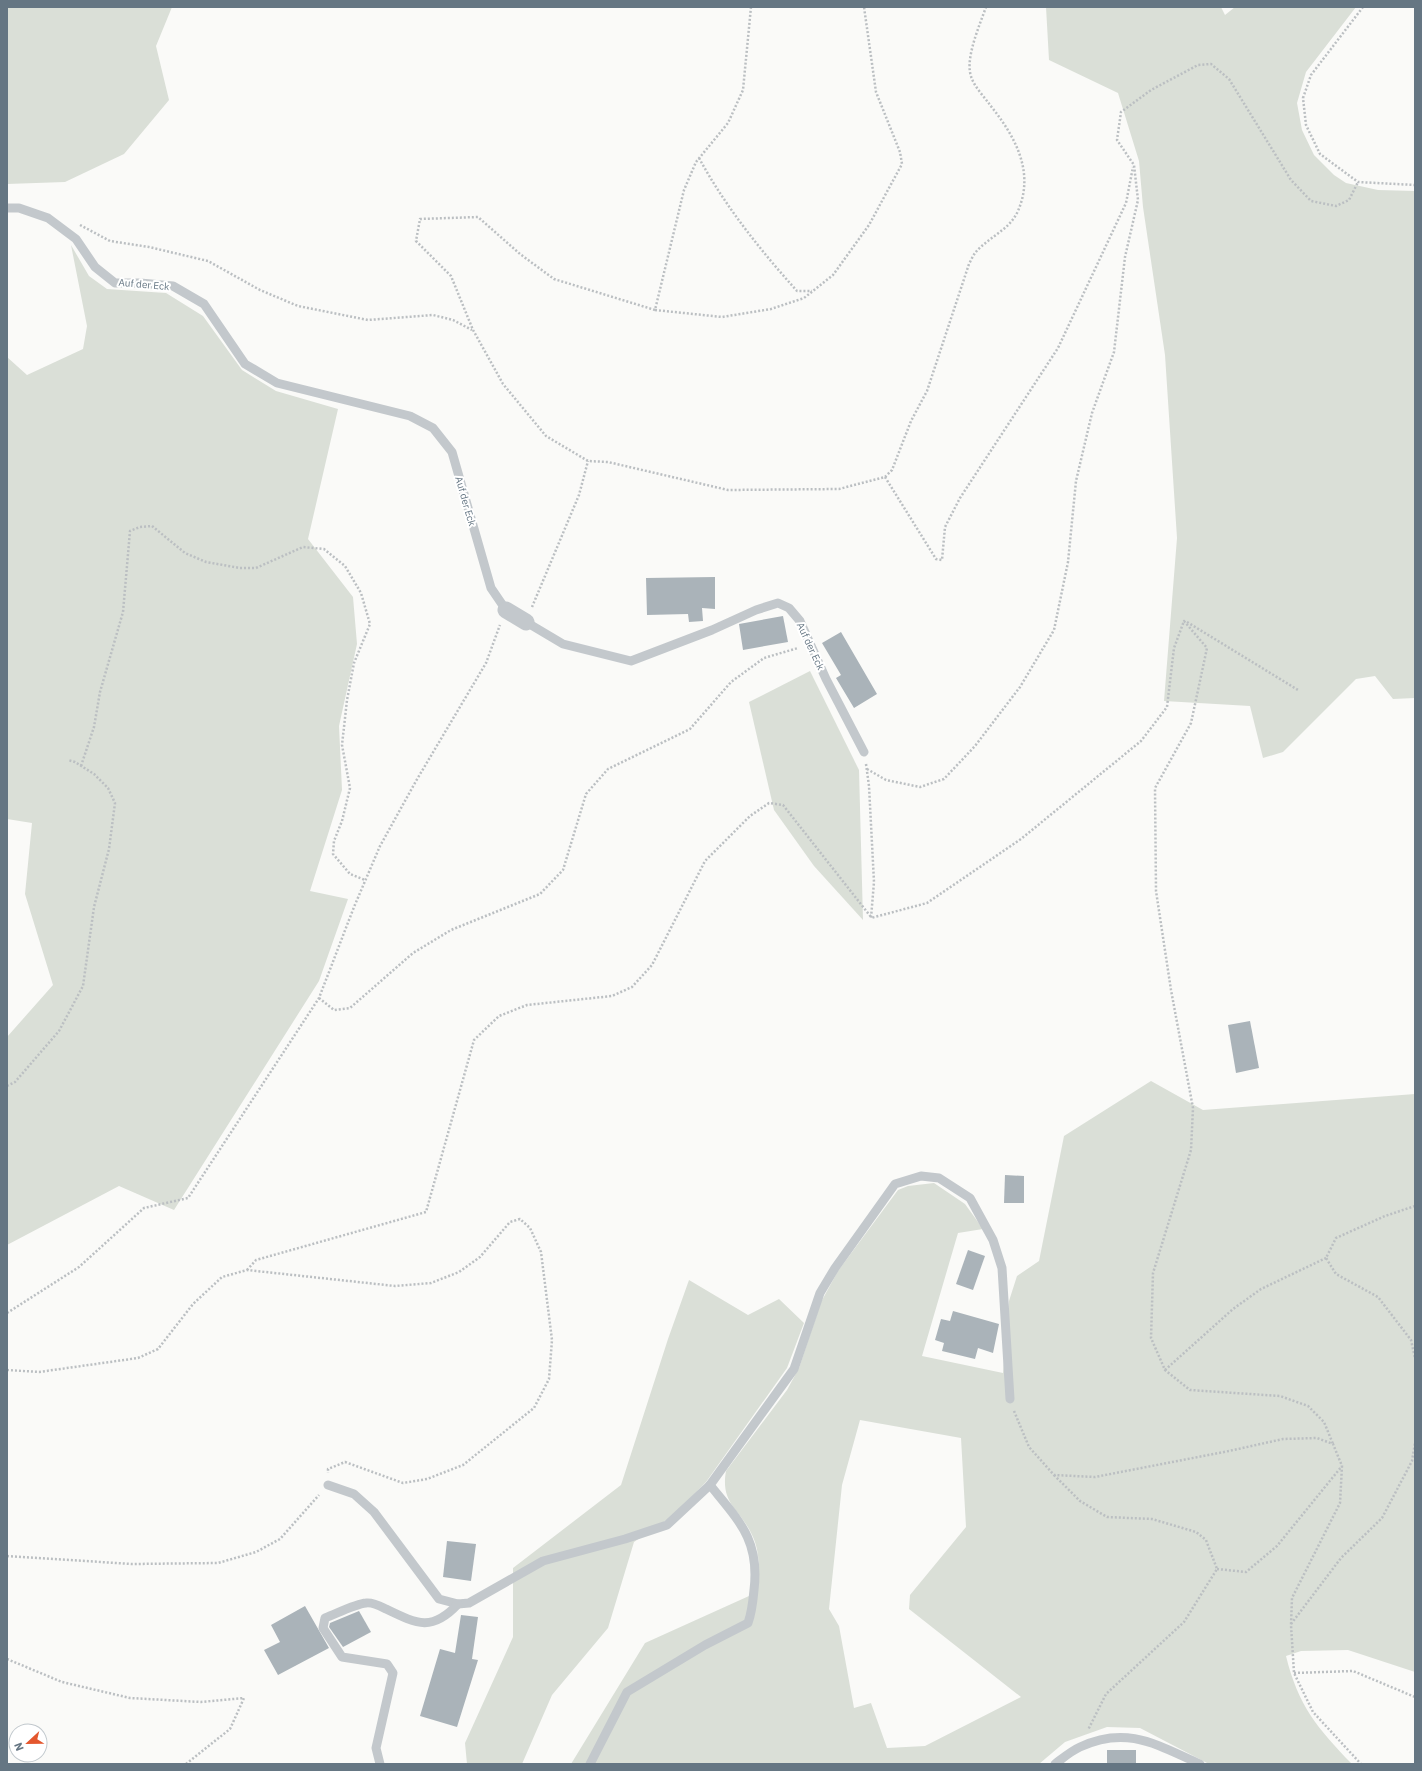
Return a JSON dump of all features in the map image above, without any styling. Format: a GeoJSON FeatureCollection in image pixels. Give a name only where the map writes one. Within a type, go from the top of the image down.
{"type":"FeatureCollection","features":[{"type":"Feature","properties":{"kind":"street","name":"Auf der Eck"},"geometry":{"type":"LineString","coordinates":[[506,610],[526,622]]}},
{"type":"Feature","properties":{"kind":"lane","name":"Auf der Eck"},"geometry":{"type":"LineString","coordinates":[[7,208],[19,208],[48,218],[76,239],[95,267],[115,283],[140,283],[173,286],[204,304],[245,364],[277,383],[410,416],[432,428],[452,452],[491,588],[506,610]]}},
{"type":"Feature","properties":{"kind":"lane","name":"Auf der Eck"},"geometry":{"type":"LineString","coordinates":[[526,622],[563,644],[631,661],[712,630],[756,610],[778,603],[790,608],[796,617],[864,752]]}},
{"type":"Feature","properties":{"kind":"lane"},"geometry":{"type":"LineString","coordinates":[[328,1486],[354,1494],[374,1512],[439,1599],[458,1604],[470,1603],[544,1561],[625,1539],[668,1525],[710,1485],[794,1369],[820,1293],[835,1268],[895,1184],[921,1176],[939,1178],[970,1198],[993,1240],[1002,1268],[1010,1399]]}},
{"type":"Feature","properties":{"kind":"lane"},"geometry":{"type":"LineString","coordinates":[[590,1764],[627,1692],[705,1645],[748,1623],[752,1613],[756,1570],[750,1539],[741,1524],[710,1485]]}},
{"type":"Feature","properties":{"kind":"lane"},"geometry":{"type":"LineString","coordinates":[[380,1764],[376,1748],[393,1673],[387,1664],[342,1657],[323,1628],[325,1618],[365,1603],[377,1605],[411,1621],[429,1623],[447,1616],[458,1604]]}},
{"type":"Feature","properties":{"kind":"lane"},"geometry":{"type":"LineString","coordinates":[[1055,1764],[1079,1747],[1110,1736],[1144,1739],[1200,1764]]}},
{"type":"Feature","properties":{"kind":"path"},"geometry":{"type":"LineString","coordinates":[[654,310],[684,190],[699,158],[728,123],[743,90],[751,7]]}},
{"type":"Feature","properties":{"kind":"path"},"geometry":{"type":"LineString","coordinates":[[864,7],[876,92],[900,152],[902,164],[869,225],[833,275],[804,298],[771,309],[722,317],[654,310],[554,279],[520,254],[478,218],[420,219],[416,241],[451,276],[473,330],[503,384],[546,436],[588,461],[608,462],[728,490],[839,489],[885,477],[892,470],[911,422],[927,391],[969,264],[975,253],[1002,230],[1016,215],[1023,197],[1023,163],[1018,148],[1010,132],[973,82],[969,71],[970,58],[986,7]]}},
{"type":"Feature","properties":{"kind":"path"},"geometry":{"type":"LineString","coordinates":[[1363,7],[1311,75],[1303,98],[1306,124],[1320,154],[1358,182],[1415,185]]}},
{"type":"Feature","properties":{"kind":"path"},"geometry":{"type":"LineString","coordinates":[[866,769],[886,780],[920,787],[944,779],[975,746],[1020,687],[1054,630],[1068,562],[1076,481],[1092,413],[1114,352],[1125,257],[1138,200],[1134,165],[1117,140],[1121,112],[1151,90],[1191,68],[1198,65],[1211,64],[1229,79],[1291,180],[1311,201],[1336,206],[1349,200],[1358,182]]}},
{"type":"Feature","properties":{"kind":"path"},"geometry":{"type":"LineString","coordinates":[[699,158],[731,208],[779,271],[797,291],[813,291]]}},
{"type":"Feature","properties":{"kind":"path"},"geometry":{"type":"LineString","coordinates":[[885,477],[936,559],[942,560],[945,526],[960,498],[1058,348],[1126,202],[1134,165]]}},
{"type":"Feature","properties":{"kind":"path"},"geometry":{"type":"LineString","coordinates":[[75,224],[82,225],[110,241],[149,247],[208,261],[260,290],[298,306],[368,320],[433,315],[453,320],[473,330]]}},
{"type":"Feature","properties":{"kind":"path"},"geometry":{"type":"LineString","coordinates":[[526,622],[579,495],[588,461]]}},
{"type":"Feature","properties":{"kind":"path"},"geometry":{"type":"LineString","coordinates":[[81,766],[94,727],[100,692],[123,612],[126,559],[130,531],[140,527],[152,526],[185,553],[206,562],[240,568],[256,568],[303,547],[324,549],[345,566],[361,593],[370,624],[354,664],[347,700],[342,745],[350,788],[342,821],[334,841],[332,854],[350,874],[365,880]]}},
{"type":"Feature","properties":{"kind":"path"},"geometry":{"type":"LineString","coordinates":[[7,1313],[79,1267],[144,1208],[188,1198],[319,998],[365,880],[380,846],[416,781],[486,663],[506,610]]}},
{"type":"Feature","properties":{"kind":"path"},"geometry":{"type":"LineString","coordinates":[[871,918],[927,903],[1021,839],[1141,741],[1167,707],[1174,648],[1184,621]]}},
{"type":"Feature","properties":{"kind":"path"},"geometry":{"type":"LineString","coordinates":[[1184,621],[1298,690]]}},
{"type":"Feature","properties":{"kind":"path"},"geometry":{"type":"LineString","coordinates":[[1184,621],[1207,648],[1191,723],[1155,788],[1156,891],[1171,990],[1193,1108],[1191,1150],[1154,1273],[1151,1338],[1165,1370],[1190,1390],[1280,1396],[1308,1406],[1324,1422],[1342,1466],[1340,1503],[1292,1598],[1291,1625],[1294,1673],[1314,1712],[1361,1764]]}},
{"type":"Feature","properties":{"kind":"path"},"geometry":{"type":"LineString","coordinates":[[319,998],[334,1010],[350,1008],[414,954],[451,930],[540,894],[563,870],[586,794],[608,769],[690,729],[731,682],[764,658],[811,645]]}},
{"type":"Feature","properties":{"kind":"path"},"geometry":{"type":"LineString","coordinates":[[864,752],[869,786],[874,882],[871,918]]}},
{"type":"Feature","properties":{"kind":"path"},"geometry":{"type":"LineString","coordinates":[[7,1086],[15,1082],[59,1031],[83,986],[94,907],[109,849],[115,803],[108,788],[94,774],[68,760]]}},
{"type":"Feature","properties":{"kind":"path"},"geometry":{"type":"LineString","coordinates":[[247,1270],[256,1260],[426,1212],[474,1040],[499,1016],[527,1005],[612,996],[632,987],[652,965],[706,861],[750,816],[769,803],[783,805],[871,918]]}},
{"type":"Feature","properties":{"kind":"path"},"geometry":{"type":"LineString","coordinates":[[1165,1370],[1233,1309],[1261,1289],[1326,1258],[1336,1238],[1385,1216],[1415,1206]]}},
{"type":"Feature","properties":{"kind":"path"},"geometry":{"type":"LineString","coordinates":[[7,1370],[39,1372],[138,1358],[158,1349],[193,1304],[222,1277],[247,1270],[395,1286],[431,1283],[459,1272],[475,1261],[510,1222],[520,1220],[530,1228],[540,1252],[552,1340],[549,1379],[534,1408],[463,1465],[428,1479],[403,1483],[345,1462],[328,1469],[328,1486],[280,1539],[256,1552],[218,1563],[132,1564],[7,1556]]}},
{"type":"Feature","properties":{"kind":"path"},"geometry":{"type":"LineString","coordinates":[[1326,1258],[1336,1274],[1378,1297],[1411,1340],[1415,1358]]}},
{"type":"Feature","properties":{"kind":"path"},"geometry":{"type":"LineString","coordinates":[[1010,1399],[1029,1447],[1080,1501],[1107,1517],[1152,1519],[1196,1532],[1206,1540],[1216,1569]]}},
{"type":"Feature","properties":{"kind":"path"},"geometry":{"type":"LineString","coordinates":[[1054,1475],[1095,1477],[1283,1439],[1317,1438],[1334,1444]]}},
{"type":"Feature","properties":{"kind":"path"},"geometry":{"type":"LineString","coordinates":[[1291,1625],[1341,1558],[1382,1518],[1412,1461],[1415,1443]]}},
{"type":"Feature","properties":{"kind":"path"},"geometry":{"type":"LineString","coordinates":[[1216,1569],[1246,1572],[1277,1546],[1342,1466]]}},
{"type":"Feature","properties":{"kind":"path"},"geometry":{"type":"LineString","coordinates":[[1079,1747],[1106,1694],[1184,1622],[1216,1569]]}},
{"type":"Feature","properties":{"kind":"path"},"geometry":{"type":"LineString","coordinates":[[7,1659],[62,1682],[130,1698],[202,1702],[244,1698],[230,1729],[186,1764]]}},
{"type":"Feature","properties":{"kind":"path"},"geometry":{"type":"LineString","coordinates":[[1294,1673],[1353,1671],[1415,1697]]}},
{"type":"Feature","properties":{"kind":"shaded area"},"geometry":{"type":"Polygon","coordinates":[[[7,7],[172,7],[156,46],[169,100],[124,154],[65,182],[7,184],[7,7]]]}},
{"type":"Feature","properties":{"kind":"shaded area"},"geometry":{"type":"Polygon","coordinates":[[[1046,7],[1221,7],[1225,15],[1235,7],[1356,7],[1306,72],[1297,103],[1302,130],[1314,155],[1334,175],[1346,183],[1378,190],[1415,191],[1415,698],[1393,699],[1375,676],[1356,679],[1283,752],[1263,758],[1250,706],[1164,701],[1177,538],[1165,355],[1143,207],[1139,161],[1118,93],[1049,60],[1046,7]]]}},
{"type":"Feature","properties":{"kind":"shaded area"},"geometry":{"type":"Polygon","coordinates":[[[71,245],[89,276],[107,289],[166,293],[203,316],[242,370],[276,391],[338,409],[308,539],[353,597],[357,644],[339,726],[342,790],[310,891],[348,899],[319,981],[174,1210],[119,1186],[7,1245],[7,1037],[53,985],[25,894],[32,823],[7,819],[7,357],[27,375],[83,349],[87,326],[71,245]]]}},
{"type":"Feature","properties":{"kind":"shaded area"},"geometry":{"type":"Polygon","coordinates":[[[810,671],[859,770],[863,920],[814,866],[774,810],[749,702],[810,671]]]}},
{"type":"Feature","properties":{"kind":"shaded area"},"geometry":{"type":"Polygon","coordinates":[[[1151,1081],[1203,1110],[1415,1094],[1415,1672],[1348,1650],[1301,1651],[1286,1656],[1296,1688],[1310,1715],[1352,1764],[1209,1764],[1140,1728],[1107,1727],[1065,1742],[1039,1764],[571,1764],[645,1643],[749,1596],[757,1595],[759,1566],[756,1544],[726,1492],[726,1471],[787,1390],[799,1368],[821,1302],[838,1271],[898,1190],[908,1186],[934,1183],[965,1204],[983,1229],[958,1233],[922,1356],[1003,1373],[1009,1301],[1017,1276],[1039,1261],[1064,1136],[1151,1081]],[[860,1420],[842,1485],[829,1609],[839,1626],[854,1708],[871,1703],[887,1748],[925,1746],[1021,1697],[909,1609],[910,1595],[966,1527],[961,1438],[860,1420]]]}},
{"type":"Feature","properties":{"kind":"shaded area"},"geometry":{"type":"Polygon","coordinates":[[[689,1280],[748,1315],[779,1299],[804,1323],[787,1368],[706,1482],[674,1515],[634,1542],[608,1628],[552,1695],[522,1764],[467,1764],[465,1743],[513,1637],[513,1568],[621,1485],[668,1339],[689,1280]]]}},
{"type":"Feature","properties":{"kind":"building"},"geometry":{"type":"Polygon","coordinates":[[[715,577],[715,609],[702,608],[703,621],[689,622],[688,614],[647,615],[646,578],[715,577]]]}},
{"type":"Feature","properties":{"kind":"building"},"geometry":{"type":"Polygon","coordinates":[[[783,616],[788,642],[743,650],[739,624],[783,616]]]}},
{"type":"Feature","properties":{"kind":"building"},"geometry":{"type":"Polygon","coordinates":[[[841,632],[877,694],[854,708],[836,678],[841,675],[822,643],[841,632]]]}},
{"type":"Feature","properties":{"kind":"building"},"geometry":{"type":"Polygon","coordinates":[[[1250,1021],[1259,1068],[1236,1073],[1228,1025],[1250,1021]]]}},
{"type":"Feature","properties":{"kind":"building"},"geometry":{"type":"Polygon","coordinates":[[[1005,1175],[1024,1176],[1024,1203],[1004,1203],[1005,1175]]]}},
{"type":"Feature","properties":{"kind":"building"},"geometry":{"type":"Polygon","coordinates":[[[968,1250],[985,1256],[973,1290],[956,1284],[968,1250]]]}},
{"type":"Feature","properties":{"kind":"building"},"geometry":{"type":"Polygon","coordinates":[[[953,1311],[999,1324],[993,1353],[978,1348],[975,1359],[942,1351],[944,1343],[935,1340],[941,1319],[950,1321],[953,1311]]]}},
{"type":"Feature","properties":{"kind":"building"},"geometry":{"type":"Polygon","coordinates":[[[447,1541],[476,1544],[471,1581],[443,1577],[447,1541]]]}},
{"type":"Feature","properties":{"kind":"building"},"geometry":{"type":"Polygon","coordinates":[[[305,1606],[329,1648],[278,1675],[264,1650],[280,1642],[271,1625],[305,1606]]]}},
{"type":"Feature","properties":{"kind":"building"},"geometry":{"type":"Polygon","coordinates":[[[359,1611],[371,1632],[343,1647],[329,1627],[330,1623],[359,1611]]]}},
{"type":"Feature","properties":{"kind":"building"},"geometry":{"type":"Polygon","coordinates":[[[461,1615],[478,1617],[472,1659],[478,1660],[457,1727],[420,1716],[440,1649],[455,1653],[461,1615]]]}},
{"type":"Feature","properties":{"kind":"building"},"geometry":{"type":"Polygon","coordinates":[[[1107,1750],[1136,1750],[1136,1764],[1107,1764],[1107,1750]]]}}]}
